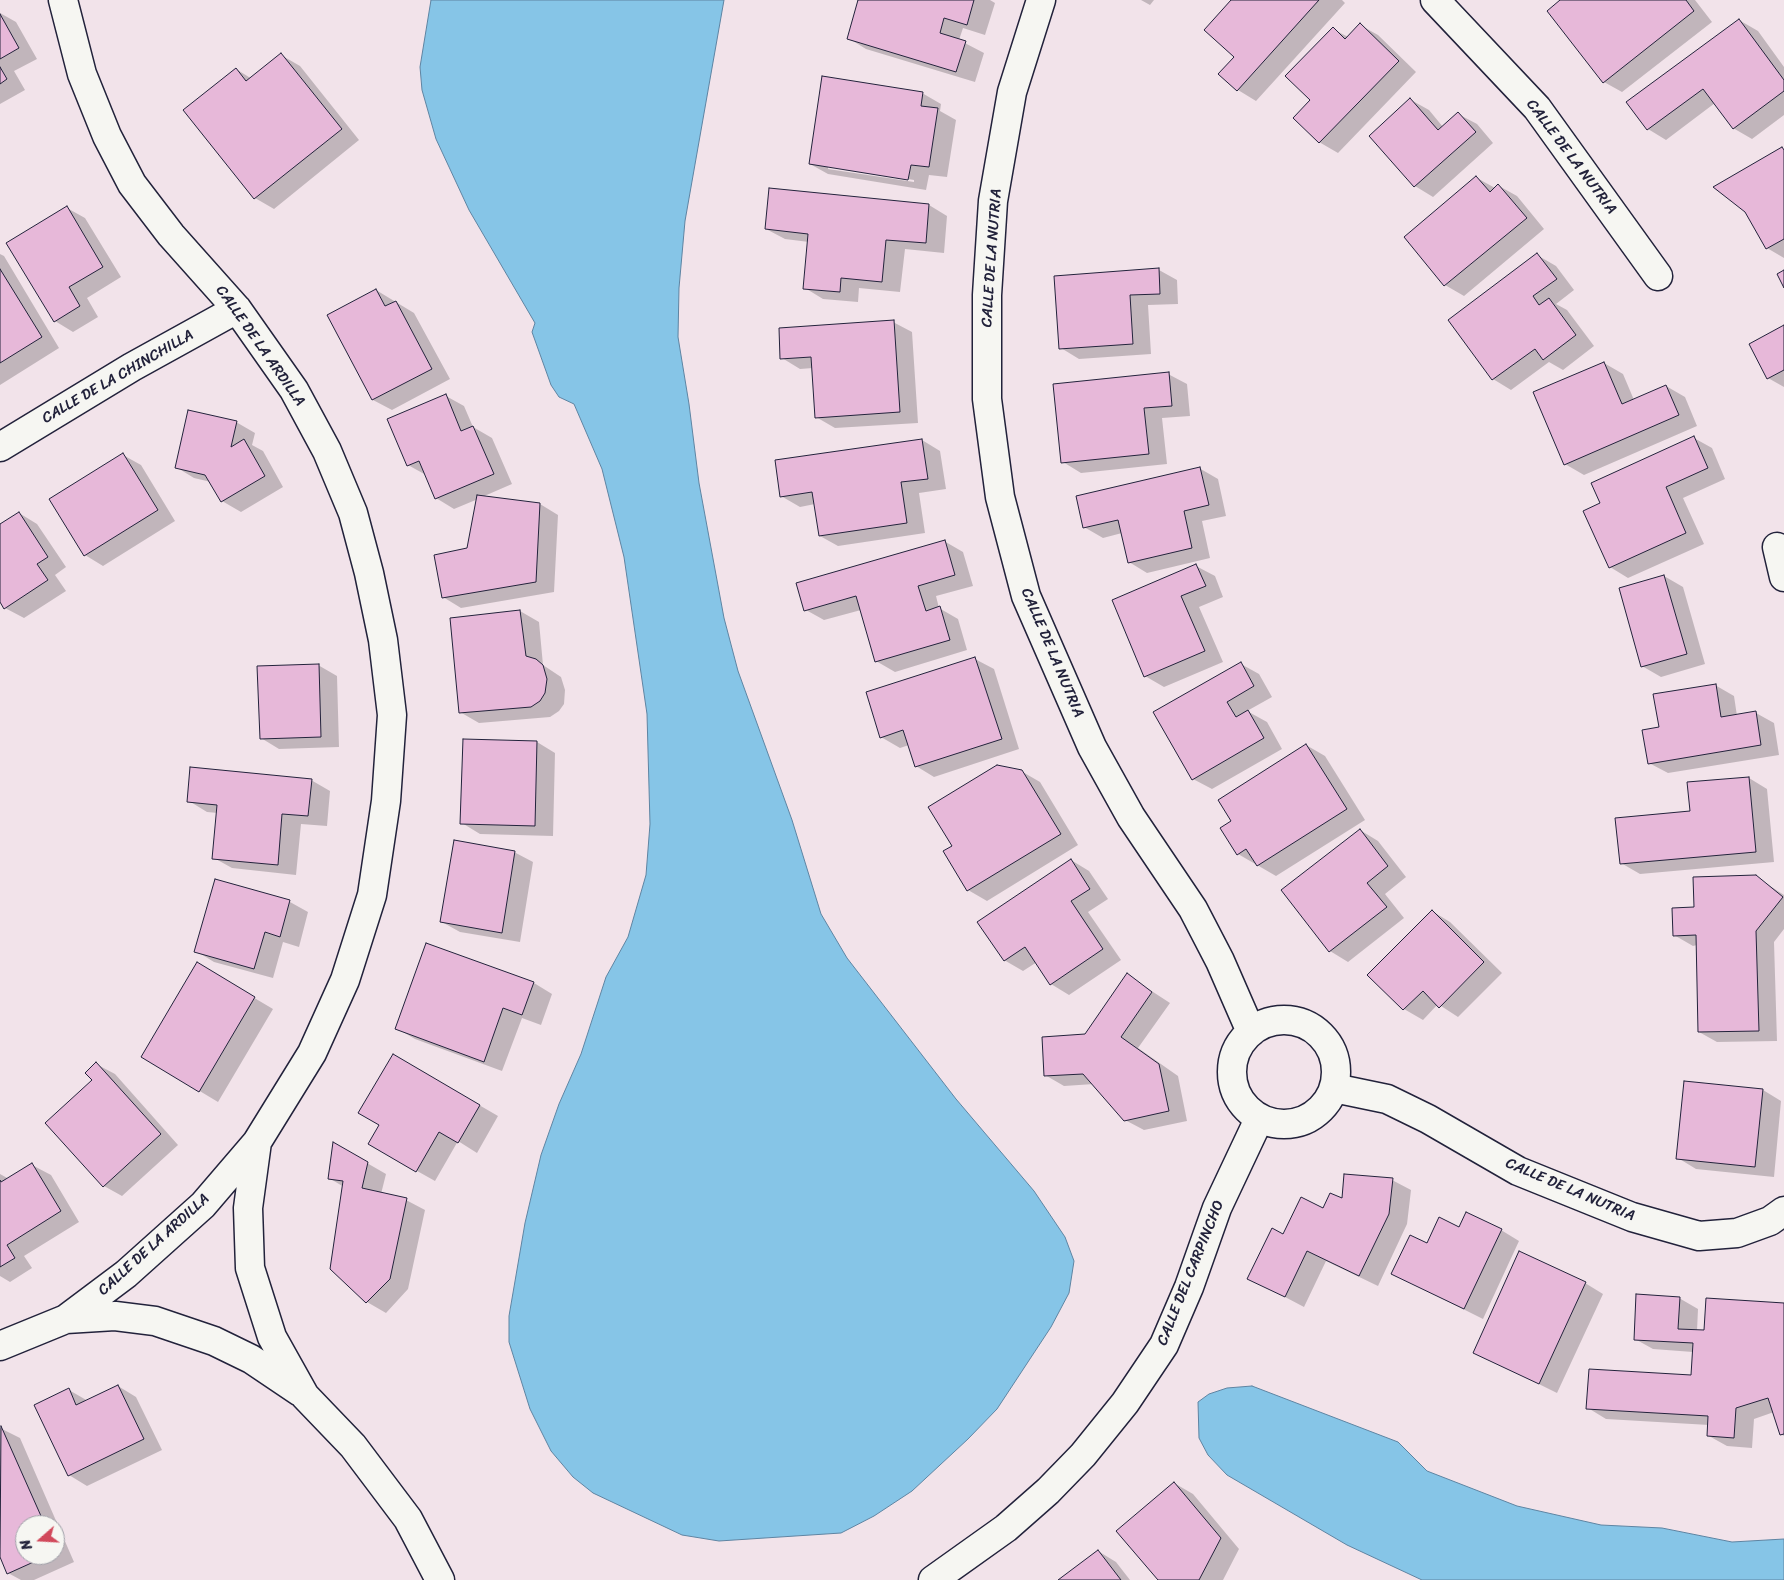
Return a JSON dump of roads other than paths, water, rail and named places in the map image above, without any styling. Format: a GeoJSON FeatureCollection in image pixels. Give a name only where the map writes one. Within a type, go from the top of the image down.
{"type":"FeatureCollection","features":[{"type":"Feature","properties":{"kind":"street","name":"CALLE DE LA ARDILLA"},"geometry":{"type":"LineString","coordinates":[[0,1346],[66,1319],[126,1274],[202,1205],[257,1142],[312,1053],[348,971],[372,895],[386,801],[392,715],[382,640],[369,573],[353,513],[326,451],[294,390],[237,309],[171,235],[132,184],[107,136],[82,74],[63,0]]}},
{"type":"Feature","properties":{"kind":"street","name":"CALLE DE LA NUTRIA"},"geometry":{"type":"LineString","coordinates":[[1041,0],[1012,92],[993,201],[987,295],[987,399],[1000,497],[1026,596],[1092,747],[1131,817],[1193,909],[1220,961],[1251,1032]]}},
{"type":"Feature","properties":{"kind":"street","name":"CALLE DE LA NUTRIA"},"geometry":{"type":"LineString","coordinates":[[1435,0],[1537,108],[1658,276]]}},
{"type":"Feature","properties":{"kind":"street","name":"CALLE DE LA CHINCHILLA"},"geometry":{"type":"LineString","coordinates":[[0,447],[132,367],[237,309]]}},
{"type":"Feature","properties":{"kind":"street"},"geometry":{"type":"LineString","coordinates":[[1776,548],[1784,578]]}},
{"type":"Feature","properties":{"kind":"street"},"geometry":{"type":"LineString","coordinates":[[1281,1020],[1298,1022],[1313,1029],[1325,1040],[1333,1055],[1336,1072],[1334,1088],[1327,1102],[1317,1113],[1303,1121],[1273,1124],[1259,1119],[1246,1108],[1236,1094],[1231,1077],[1233,1060],[1239,1044],[1251,1032],[1265,1023],[1281,1020]]}},
{"type":"Feature","properties":{"kind":"street","name":"CALLE DE LA NUTRIA"},"geometry":{"type":"LineString","coordinates":[[1334,1088],[1387,1099],[1428,1119],[1518,1171],[1632,1217],[1699,1236],[1738,1233],[1770,1221],[1784,1211]]}},
{"type":"Feature","properties":{"kind":"street","name":"CALLE DEL CARPINCHO"},"geometry":{"type":"LineString","coordinates":[[933,1580],[1006,1528],[1048,1491],[1083,1455],[1125,1403],[1164,1344],[1189,1287],[1217,1208],[1259,1119]]}},
{"type":"Feature","properties":{"kind":"street","name":"CALLE DE LA ARDILLA"},"geometry":{"type":"LineString","coordinates":[[257,1142],[248,1208],[250,1268],[272,1337],[305,1396]]}},
{"type":"Feature","properties":{"kind":"street","name":"CALLE DE LA ARDILLA"},"geometry":{"type":"LineString","coordinates":[[66,1319],[115,1316],[155,1321],[214,1341],[251,1359],[305,1396],[353,1446],[408,1519],[440,1580]]}},
{"type":"Feature","properties":{"kind":"water"},"geometry":{"type":"Polygon","coordinates":[[[431,0],[724,0],[685,221],[679,288],[678,337],[699,483],[724,618],[738,671],[792,820],[821,914],[847,958],[956,1099],[1034,1191],[1065,1237],[1074,1261],[1069,1293],[1051,1327],[997,1409],[912,1491],[874,1516],[841,1533],[719,1541],[682,1535],[593,1493],[573,1477],[551,1451],[530,1409],[509,1342],[509,1316],[525,1223],[541,1155],[559,1104],[581,1054],[606,977],[628,937],[646,875],[650,824],[647,714],[624,557],[602,469],[574,404],[559,397],[551,385],[532,332],[535,323],[469,210],[436,139],[422,90],[420,67],[431,0]]]}},
{"type":"Feature","properties":{"kind":"water"},"geometry":{"type":"Polygon","coordinates":[[[1252,1386],[1398,1442],[1427,1471],[1517,1506],[1601,1525],[1662,1528],[1732,1542],[1784,1539],[1784,1580],[1422,1580],[1347,1545],[1227,1475],[1208,1455],[1199,1438],[1198,1402],[1209,1394],[1227,1388],[1252,1386]]]}}]}
